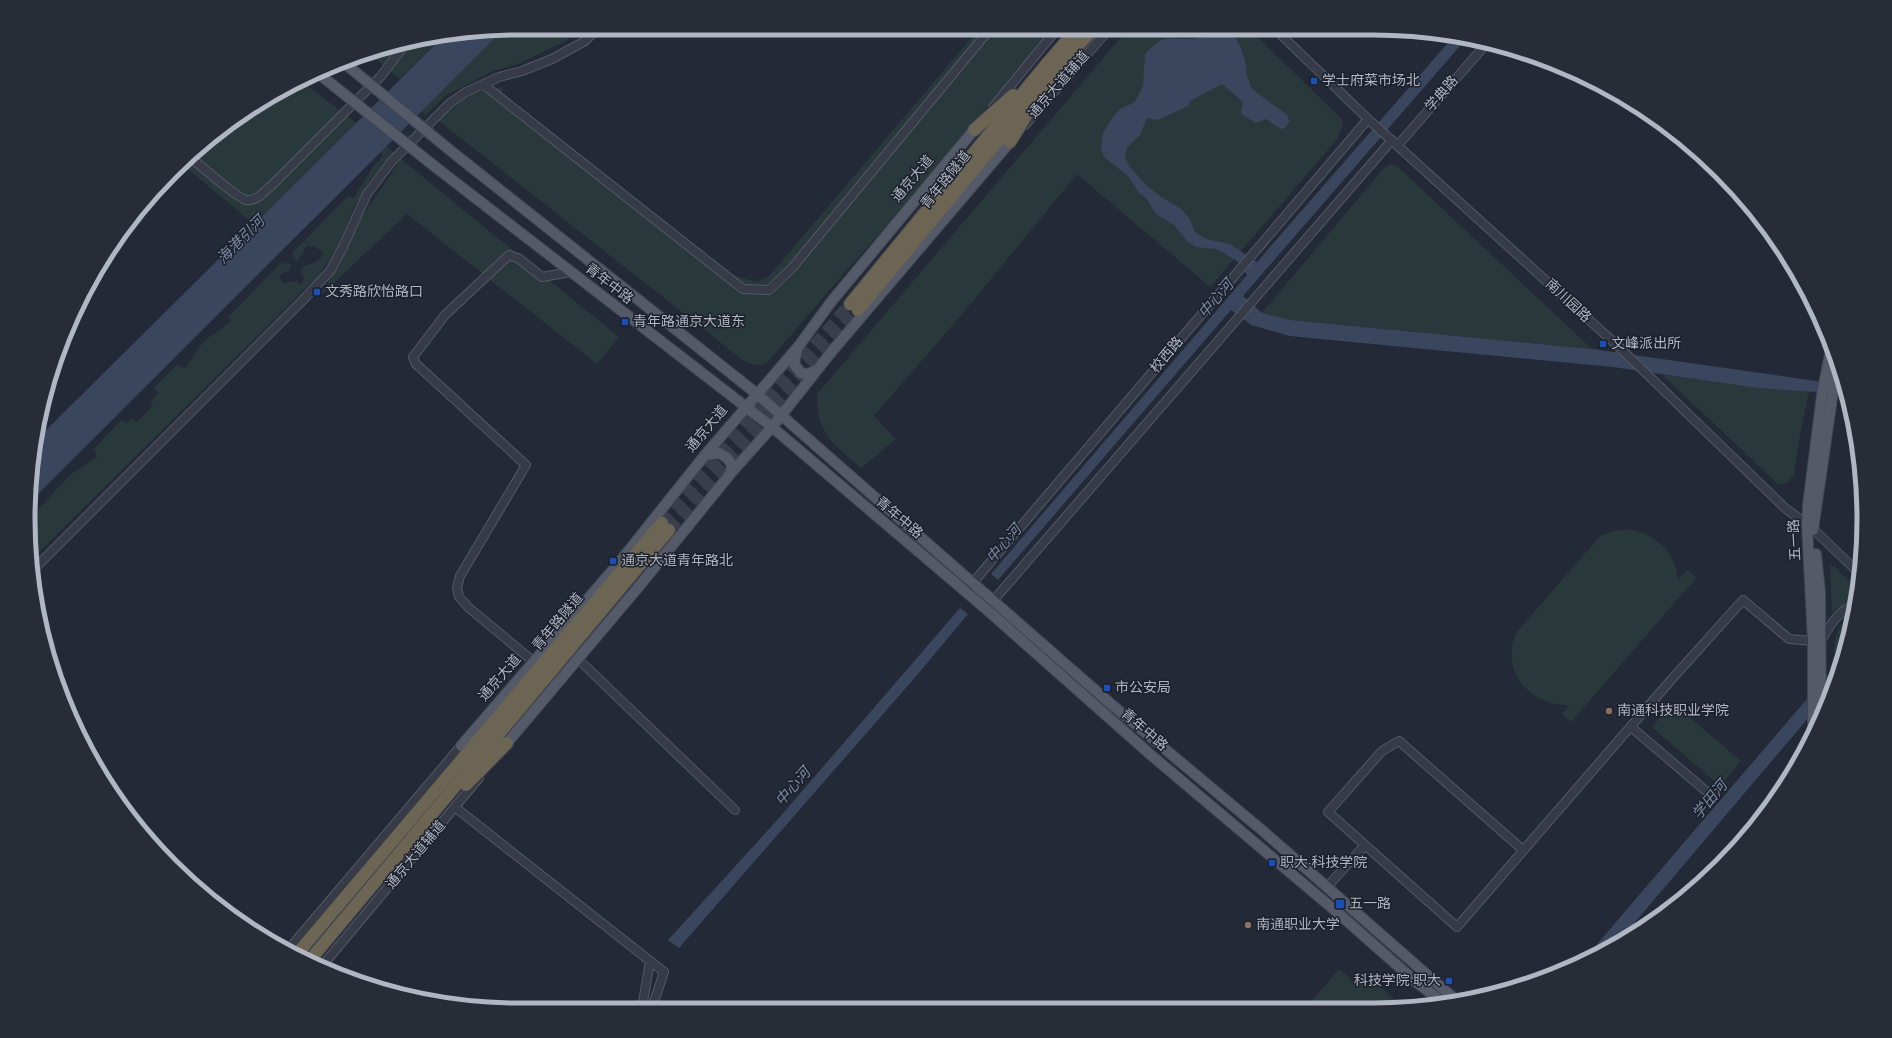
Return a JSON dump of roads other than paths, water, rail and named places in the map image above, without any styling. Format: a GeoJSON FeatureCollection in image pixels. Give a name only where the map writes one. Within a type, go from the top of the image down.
{"type":"FeatureCollection","features":[{"type":"Feature","properties":{"kind":"highway"},"geometry":{"type":"LineString","coordinates":[[974,130],[1045,66],[1072,35]]}},
{"type":"Feature","properties":{"kind":"highway"},"geometry":{"type":"LineString","coordinates":[[1010,142],[1057,69],[1088,35]]}},
{"type":"Feature","properties":{"kind":"highway","name":"青年路隧道"},"geometry":{"type":"LineString","coordinates":[[1045,66],[854,307],[1057,69]]}},
{"type":"Feature","properties":{"kind":"highway","name":"青年路隧道"},"geometry":{"type":"LineString","coordinates":[[399,832],[666,526],[411,840]]}},
{"type":"Feature","properties":{"kind":"highway"},"geometry":{"type":"LineString","coordinates":[[313,957],[411,840],[508,743]]}},
{"type":"Feature","properties":{"kind":"highway"},"geometry":{"type":"LineString","coordinates":[[300,950],[399,832],[461,746]]}},
{"type":"Feature","properties":{"kind":"main road","name":"青年中路"},"geometry":{"type":"LineString","coordinates":[[348,67],[451,151],[782,415],[1111,704],[1452,996]]}},
{"type":"Feature","properties":{"kind":"main road","name":"青年中路"},"geometry":{"type":"LineString","coordinates":[[322,77],[438,169],[772,427],[986,609],[1151,755],[1333,908],[1416,982],[1438,999]]}},
{"type":"Feature","properties":{"kind":"main road","name":"通京大道"},"geometry":{"type":"LineString","coordinates":[[461,746],[618,564],[705,455],[798,347],[831,302],[974,130]]}},
{"type":"Feature","properties":{"kind":"main road"},"geometry":{"type":"LineString","coordinates":[[508,743],[731,473],[782,415],[816,370],[1010,142]]}},
{"type":"Feature","properties":{"kind":"main road"},"geometry":{"type":"LineString","coordinates":[[798,347],[794,364],[798,370],[808,374],[816,370]]}},
{"type":"Feature","properties":{"kind":"main road","name":"五一路"},"geometry":{"type":"LineString","coordinates":[[1819,707],[1821,677],[1817,641],[1808,505],[1827,396],[1830,361]]}},
{"type":"Feature","properties":{"kind":"main road","name":"五一路"},"geometry":{"type":"LineString","coordinates":[[1829,380],[1834,371]]}},
{"type":"Feature","properties":{"kind":"main road"},"geometry":{"type":"LineString","coordinates":[[705,455],[719,453],[727,458],[732,465],[731,473]]}},
{"type":"Feature","properties":{"kind":"main road","name":"五一路"},"geometry":{"type":"LineString","coordinates":[[1817,641],[1813,685],[1817,710]]}},
{"type":"Feature","properties":{"kind":"street"},"geometry":{"type":"LineString","coordinates":[[37,566],[302,301],[330,271],[342,249],[367,194],[392,161],[450,103],[466,92],[499,77],[522,71],[552,59],[585,40],[590,35]]}},
{"type":"Feature","properties":{"kind":"street"},"geometry":{"type":"LineString","coordinates":[[484,85],[743,289],[769,290],[792,268],[985,35]]}},
{"type":"Feature","properties":{"kind":"street"},"geometry":{"type":"LineString","coordinates":[[974,130],[1052,35]]}},
{"type":"Feature","properties":{"kind":"street","name":"通京大道辅道"},"geometry":{"type":"LineString","coordinates":[[1010,142],[1104,35]]}},
{"type":"Feature","properties":{"kind":"street","name":"南川园路"},"geometry":{"type":"LineString","coordinates":[[1281,35],[1370,121],[1620,348],[1785,508],[1810,527],[1854,569]]}},
{"type":"Feature","properties":{"kind":"street","name":"学典路"},"geometry":{"type":"LineString","coordinates":[[1393,141],[1482,47]]}},
{"type":"Feature","properties":{"kind":"street"},"geometry":{"type":"LineString","coordinates":[[194,160],[236,194],[246,200],[256,198],[272,185],[381,76],[399,50]]}},
{"type":"Feature","properties":{"kind":"street","name":"校西路"},"geometry":{"type":"LineString","coordinates":[[965,592],[1251,255],[1370,121]]}},
{"type":"Feature","properties":{"kind":"street"},"geometry":{"type":"LineString","coordinates":[[986,609],[1393,141]]}},
{"type":"Feature","properties":{"kind":"street"},"geometry":{"type":"LineString","coordinates":[[534,662],[469,608],[459,597],[457,588],[460,576],[526,465],[416,364],[413,357],[445,315],[509,256],[518,258],[542,277],[571,272]]}},
{"type":"Feature","properties":{"kind":"street"},"geometry":{"type":"LineString","coordinates":[[1523,850],[1399,741],[1382,751],[1328,812],[1457,927],[1743,600],[1789,639],[1817,641],[1838,616],[1849,607]]}},
{"type":"Feature","properties":{"kind":"street"},"geometry":{"type":"LineString","coordinates":[[578,659],[735,810]]}},
{"type":"Feature","properties":{"kind":"street"},"geometry":{"type":"LineString","coordinates":[[1631,727],[1713,797]]}},
{"type":"Feature","properties":{"kind":"street","name":"通京大道辅道"},"geometry":{"type":"LineString","coordinates":[[325,962],[456,808],[508,743]]}},
{"type":"Feature","properties":{"kind":"street"},"geometry":{"type":"LineString","coordinates":[[292,946],[461,746]]}},
{"type":"Feature","properties":{"kind":"street"},"geometry":{"type":"LineString","coordinates":[[456,808],[664,972],[654,1003]]}},
{"type":"Feature","properties":{"kind":"street"},"geometry":{"type":"LineString","coordinates":[[1326,887],[1365,845]]}},
{"type":"Feature","properties":{"kind":"street"},"geometry":{"type":"LineString","coordinates":[[643,1003],[650,961]]}},
{"type":"Feature","properties":{"kind":"water"},"geometry":{"type":"Polygon","coordinates":[[[1207,35],[1226,35],[1235,38],[1240,46],[1245,60],[1247,76],[1252,89],[1286,114],[1290,121],[1285,128],[1281,129],[1266,119],[1256,123],[1241,114],[1243,102],[1222,84],[1190,101],[1188,106],[1158,120],[1147,118],[1140,135],[1127,148],[1125,157],[1130,167],[1145,184],[1161,197],[1180,208],[1189,218],[1195,232],[1206,239],[1230,244],[1257,262],[1449,41],[1462,43],[1243,296],[1262,313],[1291,320],[1592,349],[1838,384],[1841,394],[1757,388],[1613,367],[1290,336],[1251,325],[1231,310],[998,580],[991,574],[1247,275],[1238,262],[1227,255],[1216,249],[1196,247],[1187,241],[1174,225],[1156,214],[1146,198],[1139,193],[1128,176],[1104,157],[1101,149],[1103,133],[1113,117],[1120,109],[1135,102],[1143,86],[1145,54],[1161,40],[1170,38],[1193,39],[1207,35]]]}},
{"type":"Feature","properties":{"kind":"water","name":"海港引河"},"geometry":{"type":"Polygon","coordinates":[[[497,36],[36,496],[43,433],[438,42],[497,36]]]}},
{"type":"Feature","properties":{"kind":"water"},"geometry":{"type":"Polygon","coordinates":[[[960,608],[968,614],[918,674],[679,948],[668,940],[778,819],[960,608]]]}},
{"type":"Feature","properties":{"kind":"water"},"geometry":{"type":"Polygon","coordinates":[[[1833,668],[1820,704],[1629,929],[1591,951],[1833,668]]]}},
{"type":"Feature","properties":{"kind":"tunnel"},"geometry":{"type":"LineString","coordinates":[[662,523],[850,304]]}},
{"type":"Feature","properties":{"kind":"tunnel"},"geometry":{"type":"LineString","coordinates":[[669,530],[858,310]]}},
{"type":"Feature","properties":{"kind":"place","name":"学士府菜市场北"},"geometry":{"type":"Point","coordinates":[1314,81]}},
{"type":"Feature","properties":{"kind":"place","name":"文秀路欣怡路口"},"geometry":{"type":"Point","coordinates":[317,292]}},
{"type":"Feature","properties":{"kind":"place","name":"青年路通京大道东"},"geometry":{"type":"Point","coordinates":[625,322]}},
{"type":"Feature","properties":{"kind":"place","name":"文峰派出所"},"geometry":{"type":"Point","coordinates":[1603,344]}},
{"type":"Feature","properties":{"kind":"place","name":"通京大道青年路北"},"geometry":{"type":"Point","coordinates":[613,561]}},
{"type":"Feature","properties":{"kind":"place","name":"市公安局"},"geometry":{"type":"Point","coordinates":[1107,688]}},
{"type":"Feature","properties":{"kind":"place","name":"南通科技职业学院"},"geometry":{"type":"Point","coordinates":[1609,711]}},
{"type":"Feature","properties":{"kind":"place","name":"职大·科技学院"},"geometry":{"type":"Point","coordinates":[1272,863]}},
{"type":"Feature","properties":{"kind":"place","name":"五一路"},"geometry":{"type":"Point","coordinates":[1340,904]}},
{"type":"Feature","properties":{"kind":"place","name":"南通职业大学"},"geometry":{"type":"Point","coordinates":[1248,925]}},
{"type":"Feature","properties":{"kind":"place","name":"科技学院·职大"},"geometry":{"type":"Point","coordinates":[1449,981]}},
{"type":"Feature","properties":{"kind":"water label","name":"中心河"},"geometry":{"type":"Point","coordinates":[1216,299]}},
{"type":"Feature","properties":{"kind":"water label","name":"中心河"},"geometry":{"type":"Point","coordinates":[1004,544]}},
{"type":"Feature","properties":{"kind":"water label","name":"中心河"},"geometry":{"type":"Point","coordinates":[793,787]}},
{"type":"Feature","properties":{"kind":"water label","name":"学田河"},"geometry":{"type":"Point","coordinates":[1710,800]}}]}
